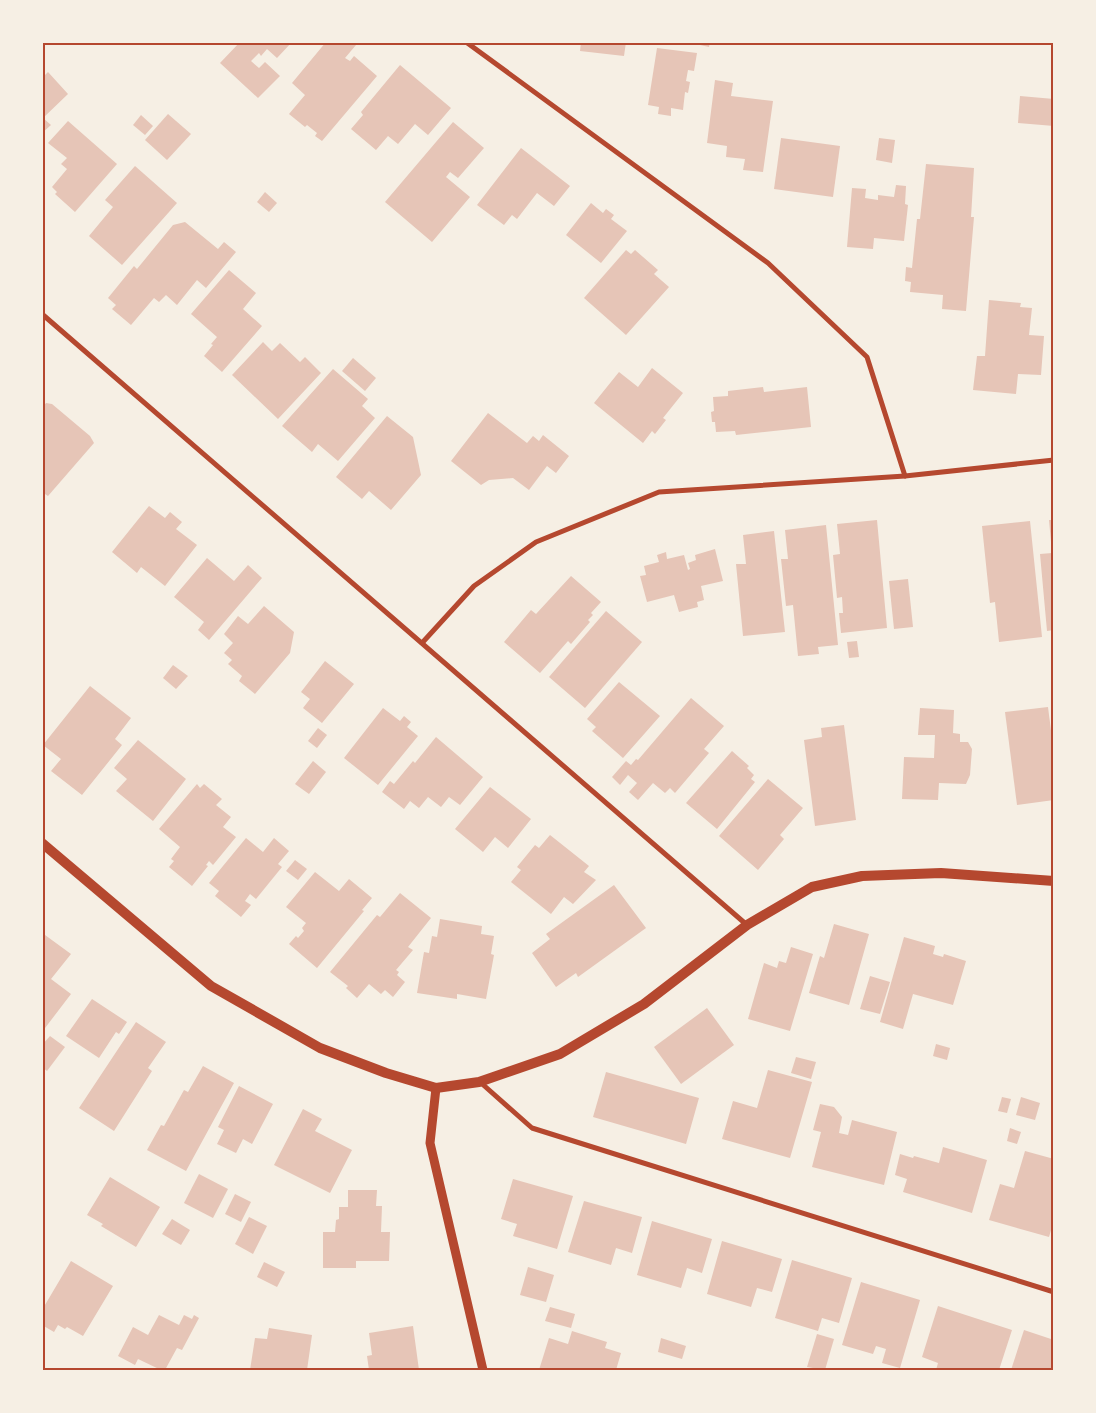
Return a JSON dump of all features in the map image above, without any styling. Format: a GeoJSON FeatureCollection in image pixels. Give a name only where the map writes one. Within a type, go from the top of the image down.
{"type":"FeatureCollection","features":[{"type":"Feature","properties":{"kind":"main road"},"geometry":{"type":"LineString","coordinates":[[42,843],[211,986],[320,1048],[386,1073],[436,1088],[479,1082],[560,1054],[644,1004],[747,925],[812,887],[862,876],[941,873],[1054,881]]}},
{"type":"Feature","properties":{"kind":"street"},"geometry":{"type":"LineString","coordinates":[[466,42],[768,263],[868,357],[905,476]]}},
{"type":"Feature","properties":{"kind":"street"},"geometry":{"type":"LineString","coordinates":[[42,314],[747,925]]}},
{"type":"Feature","properties":{"kind":"street"},"geometry":{"type":"LineString","coordinates":[[422,643],[474,586],[536,542],[659,492],[905,476],[1054,460]]}},
{"type":"Feature","properties":{"kind":"street"},"geometry":{"type":"LineString","coordinates":[[479,1082],[532,1128],[1054,1292]]}},
{"type":"Feature","properties":{"kind":"street"},"geometry":{"type":"LineString","coordinates":[[436,1088],[430,1143],[483,1370]]}},
{"type":"Feature","properties":{"kind":"building"},"geometry":{"type":"Polygon","coordinates":[[[240,42],[292,42],[277,58],[267,49],[261,56],[259,53],[251,61],[259,68],[265,62],[280,76],[258,98],[220,63],[240,42]]]}},
{"type":"Feature","properties":{"kind":"building"},"geometry":{"type":"Polygon","coordinates":[[[326,42],[353,42],[356,45],[345,58],[350,61],[354,56],[377,76],[322,141],[315,136],[317,133],[307,125],[305,127],[289,114],[305,95],[292,83],[326,42]]]}},
{"type":"Feature","properties":{"kind":"building"},"geometry":{"type":"Polygon","coordinates":[[[581,42],[626,42],[624,56],[580,51],[581,42]]]}},
{"type":"Feature","properties":{"kind":"building"},"geometry":{"type":"Polygon","coordinates":[[[687,42],[710,42],[709,47],[687,42]]]}},
{"type":"Feature","properties":{"kind":"building"},"geometry":{"type":"Polygon","coordinates":[[[657,48],[697,53],[694,71],[688,70],[686,81],[690,82],[688,93],[685,92],[683,110],[671,108],[671,116],[658,114],[659,107],[648,105],[657,48]]]}},
{"type":"Feature","properties":{"kind":"building"},"geometry":{"type":"Polygon","coordinates":[[[400,65],[451,108],[428,135],[415,124],[398,144],[388,136],[376,150],[351,129],[363,115],[361,112],[400,65]]]}},
{"type":"Feature","properties":{"kind":"building"},"geometry":{"type":"Polygon","coordinates":[[[48,72],[68,94],[43,118],[51,125],[42,133],[42,78],[48,72]]]}},
{"type":"Feature","properties":{"kind":"building"},"geometry":{"type":"Polygon","coordinates":[[[715,80],[733,83],[731,96],[773,101],[763,172],[743,170],[745,159],[726,157],[727,146],[707,143],[715,80]]]}},
{"type":"Feature","properties":{"kind":"building"},"geometry":{"type":"Polygon","coordinates":[[[1020,96],[1054,99],[1054,126],[1018,123],[1020,96]]]}},
{"type":"Feature","properties":{"kind":"building"},"geometry":{"type":"Polygon","coordinates":[[[168,114],[191,134],[167,160],[145,140],[168,114]]]}},
{"type":"Feature","properties":{"kind":"building"},"geometry":{"type":"Polygon","coordinates":[[[141,115],[153,126],[145,135],[133,125],[141,115]]]}},
{"type":"Feature","properties":{"kind":"building"},"geometry":{"type":"Polygon","coordinates":[[[68,121],[117,164],[75,212],[55,194],[57,192],[52,187],[67,169],[61,164],[67,158],[48,143],[68,121]]]}},
{"type":"Feature","properties":{"kind":"building"},"geometry":{"type":"Polygon","coordinates":[[[453,122],[484,148],[458,178],[450,172],[446,177],[470,197],[432,242],[385,202],[453,122]]]}},
{"type":"Feature","properties":{"kind":"building"},"geometry":{"type":"Polygon","coordinates":[[[781,138],[840,146],[833,197],[774,189],[781,138]]]}},
{"type":"Feature","properties":{"kind":"building"},"geometry":{"type":"Polygon","coordinates":[[[879,138],[895,140],[892,163],[876,160],[879,138]]]}},
{"type":"Feature","properties":{"kind":"building"},"geometry":{"type":"Polygon","coordinates":[[[521,148],[570,186],[554,206],[537,193],[517,219],[512,215],[504,225],[477,205],[521,148]]]}},
{"type":"Feature","properties":{"kind":"building"},"geometry":{"type":"Polygon","coordinates":[[[926,164],[974,168],[971,217],[974,217],[966,311],[942,309],[943,295],[910,292],[911,282],[905,281],[906,267],[912,268],[917,219],[920,219],[926,164]]]}},
{"type":"Feature","properties":{"kind":"building"},"geometry":{"type":"Polygon","coordinates":[[[135,166],[177,203],[122,265],[89,236],[113,207],[105,200],[135,166]]]}},
{"type":"Feature","properties":{"kind":"building"},"geometry":{"type":"Polygon","coordinates":[[[896,185],[906,186],[905,204],[908,205],[904,241],[874,238],[873,249],[847,247],[852,188],[866,189],[865,198],[878,200],[878,195],[894,197],[896,185]]]}},
{"type":"Feature","properties":{"kind":"building"},"geometry":{"type":"Polygon","coordinates":[[[265,192],[277,203],[269,212],[257,202],[265,192]]]}},
{"type":"Feature","properties":{"kind":"building"},"geometry":{"type":"Polygon","coordinates":[[[591,203],[603,213],[606,209],[614,215],[611,219],[627,231],[601,263],[566,235],[591,203]]]}},
{"type":"Feature","properties":{"kind":"building"},"geometry":{"type":"Polygon","coordinates":[[[185,222],[218,249],[224,242],[236,252],[206,288],[197,280],[177,305],[166,295],[159,302],[154,298],[131,325],[112,309],[116,305],[108,298],[134,266],[137,269],[173,225],[185,222]]]}},
{"type":"Feature","properties":{"kind":"building"},"geometry":{"type":"Polygon","coordinates":[[[626,250],[631,254],[635,250],[658,270],[654,274],[669,287],[626,335],[584,298],[626,250]]]}},
{"type":"Feature","properties":{"kind":"building"},"geometry":{"type":"Polygon","coordinates":[[[229,270],[256,293],[243,309],[262,326],[222,372],[204,356],[217,337],[191,314],[229,270]]]}},
{"type":"Feature","properties":{"kind":"building"},"geometry":{"type":"Polygon","coordinates":[[[989,300],[1021,303],[1020,307],[1032,308],[1029,335],[1044,336],[1041,375],[1018,374],[1016,394],[973,390],[977,356],[985,356],[989,300]]]}},
{"type":"Feature","properties":{"kind":"building"},"geometry":{"type":"Polygon","coordinates":[[[263,342],[272,351],[280,343],[300,362],[305,357],[321,373],[278,419],[232,375],[263,342]]]}},
{"type":"Feature","properties":{"kind":"building"},"geometry":{"type":"Polygon","coordinates":[[[353,358],[376,378],[365,391],[342,371],[353,358]]]}},
{"type":"Feature","properties":{"kind":"building"},"geometry":{"type":"Polygon","coordinates":[[[652,368],[683,393],[663,418],[666,420],[655,434],[652,431],[643,443],[594,403],[619,372],[638,387],[652,368]]]}},
{"type":"Feature","properties":{"kind":"building"},"geometry":{"type":"Polygon","coordinates":[[[333,369],[368,399],[362,406],[375,418],[338,461],[318,444],[312,452],[282,426],[333,369]]]}},
{"type":"Feature","properties":{"kind":"building"},"geometry":{"type":"Polygon","coordinates":[[[763,387],[764,392],[807,387],[811,427],[736,435],[735,431],[716,432],[711,412],[714,411],[713,397],[728,396],[728,391],[763,387]]]}},
{"type":"Feature","properties":{"kind":"building"},"geometry":{"type":"Polygon","coordinates":[[[46,403],[52,404],[90,436],[94,443],[48,496],[42,492],[42,408],[46,403]]]}},
{"type":"Feature","properties":{"kind":"building"},"geometry":{"type":"Polygon","coordinates":[[[488,413],[527,443],[533,436],[539,441],[543,435],[569,456],[556,473],[547,466],[529,490],[513,478],[489,480],[481,485],[451,461],[488,413]]]}},
{"type":"Feature","properties":{"kind":"building"},"geometry":{"type":"Polygon","coordinates":[[[387,416],[413,437],[421,475],[391,510],[369,491],[362,499],[336,477],[387,416]]]}},
{"type":"Feature","properties":{"kind":"building"},"geometry":{"type":"Polygon","coordinates":[[[149,506],[165,518],[170,512],[182,522],[176,529],[197,545],[165,586],[141,567],[137,573],[112,552],[149,506]]]}},
{"type":"Feature","properties":{"kind":"building"},"geometry":{"type":"Polygon","coordinates":[[[877,520],[887,628],[841,633],[839,613],[843,613],[842,597],[837,598],[833,555],[840,554],[837,524],[877,520]]]}},
{"type":"Feature","properties":{"kind":"building"},"geometry":{"type":"Polygon","coordinates":[[[1049,520],[1054,520],[1054,630],[1047,631],[1040,554],[1052,553],[1049,520]]]}},
{"type":"Feature","properties":{"kind":"building"},"geometry":{"type":"Polygon","coordinates":[[[1030,521],[1042,637],[999,642],[995,602],[990,603],[982,526],[1030,521]]]}},
{"type":"Feature","properties":{"kind":"building"},"geometry":{"type":"Polygon","coordinates":[[[826,525],[838,645],[818,647],[819,654],[798,656],[793,605],[786,606],[781,559],[788,559],[785,530],[826,525]]]}},
{"type":"Feature","properties":{"kind":"building"},"geometry":{"type":"Polygon","coordinates":[[[774,531],[785,632],[743,636],[736,564],[746,564],[743,535],[774,531]]]}},
{"type":"Feature","properties":{"kind":"building"},"geometry":{"type":"Polygon","coordinates":[[[715,549],[723,581],[701,586],[704,600],[697,602],[698,607],[679,612],[674,595],[647,602],[640,576],[646,575],[644,566],[659,562],[657,555],[666,552],[667,559],[684,555],[688,570],[690,569],[688,563],[696,560],[695,555],[715,549]]]}},
{"type":"Feature","properties":{"kind":"building"},"geometry":{"type":"Polygon","coordinates":[[[207,558],[234,581],[248,565],[262,578],[209,640],[198,630],[204,622],[174,597],[207,558]]]}},
{"type":"Feature","properties":{"kind":"building"},"geometry":{"type":"Polygon","coordinates":[[[571,576],[601,602],[591,613],[593,615],[588,620],[590,622],[571,644],[568,641],[540,673],[504,642],[531,610],[536,614],[571,576]]]}},
{"type":"Feature","properties":{"kind":"building"},"geometry":{"type":"Polygon","coordinates":[[[908,579],[913,627],[894,629],[889,581],[908,579]]]}},
{"type":"Feature","properties":{"kind":"building"},"geometry":{"type":"Polygon","coordinates":[[[264,606],[294,632],[290,653],[255,694],[239,681],[242,676],[228,664],[232,660],[224,653],[233,643],[224,634],[238,616],[248,624],[264,606]]]}},
{"type":"Feature","properties":{"kind":"building"},"geometry":{"type":"Polygon","coordinates":[[[606,611],[642,642],[585,708],[549,677],[606,611]]]}},
{"type":"Feature","properties":{"kind":"building"},"geometry":{"type":"Polygon","coordinates":[[[857,641],[859,657],[849,658],[847,642],[857,641]]]}},
{"type":"Feature","properties":{"kind":"building"},"geometry":{"type":"Polygon","coordinates":[[[325,661],[354,684],[322,723],[303,708],[310,699],[301,692],[325,661]]]}},
{"type":"Feature","properties":{"kind":"building"},"geometry":{"type":"Polygon","coordinates":[[[173,665],[188,676],[176,689],[163,678],[173,665]]]}},
{"type":"Feature","properties":{"kind":"building"},"geometry":{"type":"Polygon","coordinates":[[[619,682],[660,716],[623,758],[592,731],[596,727],[587,719],[619,682]]]}},
{"type":"Feature","properties":{"kind":"building"},"geometry":{"type":"Polygon","coordinates":[[[90,686],[131,718],[115,739],[122,745],[82,795],[51,771],[61,759],[43,745],[90,686]]]}},
{"type":"Feature","properties":{"kind":"building"},"geometry":{"type":"Polygon","coordinates":[[[691,698],[724,726],[704,749],[709,753],[675,793],[670,788],[665,793],[653,783],[638,800],[629,792],[637,783],[628,775],[620,785],[612,777],[626,761],[631,765],[636,759],[638,760],[691,698]]]}},
{"type":"Feature","properties":{"kind":"building"},"geometry":{"type":"Polygon","coordinates":[[[1048,707],[1054,754],[1054,800],[1017,805],[1005,712],[1048,707]]]}},
{"type":"Feature","properties":{"kind":"building"},"geometry":{"type":"Polygon","coordinates":[[[383,708],[400,721],[404,716],[411,722],[407,727],[418,736],[378,785],[344,758],[383,708]]]}},
{"type":"Feature","properties":{"kind":"building"},"geometry":{"type":"Polygon","coordinates":[[[920,708],[954,710],[953,733],[960,734],[960,742],[968,742],[972,749],[970,775],[966,784],[939,783],[938,800],[902,799],[904,757],[934,758],[935,735],[918,735],[920,708]]]}},
{"type":"Feature","properties":{"kind":"building"},"geometry":{"type":"Polygon","coordinates":[[[844,725],[856,820],[815,826],[804,740],[822,737],[821,728],[844,725]]]}},
{"type":"Feature","properties":{"kind":"building"},"geometry":{"type":"Polygon","coordinates":[[[318,728],[327,735],[317,748],[308,741],[318,728]]]}},
{"type":"Feature","properties":{"kind":"building"},"geometry":{"type":"Polygon","coordinates":[[[436,737],[483,777],[460,805],[449,797],[441,807],[428,797],[419,808],[410,801],[404,809],[382,792],[390,781],[394,784],[413,761],[415,763],[436,737]]]}},
{"type":"Feature","properties":{"kind":"building"},"geometry":{"type":"Polygon","coordinates":[[[138,740],[186,779],[153,821],[116,791],[127,779],[114,768],[138,740]]]}},
{"type":"Feature","properties":{"kind":"building"},"geometry":{"type":"Polygon","coordinates":[[[732,751],[749,766],[747,768],[754,775],[751,779],[755,782],[717,829],[686,803],[732,751]]]}},
{"type":"Feature","properties":{"kind":"building"},"geometry":{"type":"Polygon","coordinates":[[[313,761],[326,772],[309,794],[295,784],[313,761]]]}},
{"type":"Feature","properties":{"kind":"building"},"geometry":{"type":"Polygon","coordinates":[[[768,779],[803,808],[780,835],[784,839],[758,870],[719,836],[768,779]]]}},
{"type":"Feature","properties":{"kind":"building"},"geometry":{"type":"Polygon","coordinates":[[[197,784],[200,788],[204,784],[222,799],[216,805],[231,817],[223,827],[236,837],[213,865],[209,861],[206,865],[208,866],[192,886],[169,867],[174,861],[171,859],[180,847],[159,829],[197,784]]]}},
{"type":"Feature","properties":{"kind":"building"},"geometry":{"type":"Polygon","coordinates":[[[490,787],[531,819],[508,848],[495,837],[483,852],[455,829],[490,787]]]}},
{"type":"Feature","properties":{"kind":"building"},"geometry":{"type":"Polygon","coordinates":[[[550,835],[589,866],[584,872],[596,880],[573,904],[564,897],[551,914],[511,882],[521,870],[517,867],[535,845],[539,848],[550,835]]]}},
{"type":"Feature","properties":{"kind":"building"},"geometry":{"type":"Polygon","coordinates":[[[246,838],[263,852],[274,838],[289,851],[278,864],[282,867],[256,899],[250,894],[245,901],[251,905],[241,917],[215,896],[219,891],[209,883],[246,838]]]}},
{"type":"Feature","properties":{"kind":"building"},"geometry":{"type":"Polygon","coordinates":[[[295,860],[307,869],[298,880],[286,871],[295,860]]]}},
{"type":"Feature","properties":{"kind":"building"},"geometry":{"type":"Polygon","coordinates":[[[315,872],[339,891],[349,879],[372,898],[362,910],[364,911],[317,968],[289,944],[304,931],[302,928],[306,923],[286,907],[315,872]]]}},
{"type":"Feature","properties":{"kind":"building"},"geometry":{"type":"Polygon","coordinates":[[[614,885],[646,928],[578,977],[576,973],[556,987],[532,953],[550,939],[546,934],[614,885]]]}},
{"type":"Feature","properties":{"kind":"building"},"geometry":{"type":"Polygon","coordinates":[[[400,893],[431,918],[408,947],[413,950],[396,970],[399,972],[397,975],[405,982],[393,997],[385,990],[381,994],[369,984],[357,998],[346,988],[348,986],[330,972],[377,915],[380,917],[400,893]]]}},
{"type":"Feature","properties":{"kind":"building"},"geometry":{"type":"Polygon","coordinates":[[[440,919],[482,926],[481,934],[494,936],[491,954],[494,955],[486,999],[457,994],[457,999],[417,993],[424,952],[429,953],[432,936],[437,937],[440,919]]]}},
{"type":"Feature","properties":{"kind":"building"},"geometry":{"type":"Polygon","coordinates":[[[834,924],[869,934],[849,1005],[809,993],[820,956],[824,958],[834,924]]]}},
{"type":"Feature","properties":{"kind":"building"},"geometry":{"type":"Polygon","coordinates":[[[45,935],[71,954],[51,979],[71,994],[42,1032],[42,938],[45,935]]]}},
{"type":"Feature","properties":{"kind":"building"},"geometry":{"type":"Polygon","coordinates":[[[904,937],[935,946],[933,954],[943,957],[944,954],[966,961],[953,1005],[913,994],[903,1029],[880,1022],[904,937]]]}},
{"type":"Feature","properties":{"kind":"building"},"geometry":{"type":"Polygon","coordinates":[[[791,947],[813,954],[790,1031],[748,1019],[764,963],[777,968],[779,961],[786,963],[791,947]]]}},
{"type":"Feature","properties":{"kind":"building"},"geometry":{"type":"Polygon","coordinates":[[[870,976],[890,982],[880,1014],[860,1009],[870,976]]]}},
{"type":"Feature","properties":{"kind":"building"},"geometry":{"type":"Polygon","coordinates":[[[92,999],[127,1022],[119,1034],[116,1032],[99,1058],[66,1036],[92,999]]]}},
{"type":"Feature","properties":{"kind":"building"},"geometry":{"type":"Polygon","coordinates":[[[707,1008],[734,1045],[681,1084],[654,1047],[707,1008]]]}},
{"type":"Feature","properties":{"kind":"building"},"geometry":{"type":"Polygon","coordinates":[[[136,1022],[166,1042],[148,1068],[152,1071],[114,1131],[79,1108],[136,1022]]]}},
{"type":"Feature","properties":{"kind":"building"},"geometry":{"type":"Polygon","coordinates":[[[50,1036],[65,1047],[47,1071],[42,1067],[42,1045],[50,1036]]]}},
{"type":"Feature","properties":{"kind":"building"},"geometry":{"type":"Polygon","coordinates":[[[936,1044],[950,1048],[947,1060],[933,1056],[936,1044]]]}},
{"type":"Feature","properties":{"kind":"building"},"geometry":{"type":"Polygon","coordinates":[[[796,1057],[816,1062],[811,1079],[791,1073],[796,1057]]]}},
{"type":"Feature","properties":{"kind":"building"},"geometry":{"type":"Polygon","coordinates":[[[203,1066],[234,1083],[186,1171],[147,1150],[161,1125],[164,1126],[184,1090],[188,1092],[203,1066]]]}},
{"type":"Feature","properties":{"kind":"building"},"geometry":{"type":"Polygon","coordinates":[[[768,1070],[812,1082],[790,1158],[722,1139],[733,1101],[757,1108],[768,1070]]]}},
{"type":"Feature","properties":{"kind":"building"},"geometry":{"type":"Polygon","coordinates":[[[606,1072],[699,1098],[686,1144],[593,1117],[606,1072]]]}},
{"type":"Feature","properties":{"kind":"building"},"geometry":{"type":"Polygon","coordinates":[[[239,1086],[273,1104],[252,1144],[243,1139],[236,1153],[217,1144],[224,1130],[218,1127],[239,1086]]]}},
{"type":"Feature","properties":{"kind":"building"},"geometry":{"type":"Polygon","coordinates":[[[1002,1097],[1011,1099],[1007,1113],[998,1111],[1002,1097]]]}},
{"type":"Feature","properties":{"kind":"building"},"geometry":{"type":"Polygon","coordinates":[[[1021,1097],[1040,1103],[1035,1120],[1016,1115],[1021,1097]]]}},
{"type":"Feature","properties":{"kind":"building"},"geometry":{"type":"Polygon","coordinates":[[[820,1104],[834,1107],[842,1117],[839,1133],[848,1135],[852,1120],[897,1132],[884,1185],[812,1167],[821,1132],[813,1130],[820,1104]]]}},
{"type":"Feature","properties":{"kind":"building"},"geometry":{"type":"Polygon","coordinates":[[[303,1109],[322,1119],[315,1131],[352,1150],[330,1193],[274,1165],[303,1109]]]}},
{"type":"Feature","properties":{"kind":"building"},"geometry":{"type":"Polygon","coordinates":[[[1010,1128],[1021,1132],[1017,1144],[1007,1141],[1010,1128]]]}},
{"type":"Feature","properties":{"kind":"building"},"geometry":{"type":"Polygon","coordinates":[[[943,1147],[987,1160],[972,1213],[903,1192],[907,1179],[895,1175],[900,1154],[939,1163],[943,1147]]]}},
{"type":"Feature","properties":{"kind":"building"},"geometry":{"type":"Polygon","coordinates":[[[1025,1151],[1054,1159],[1054,1220],[1049,1237],[989,1220],[1000,1184],[1014,1188],[1025,1151]]]}},
{"type":"Feature","properties":{"kind":"building"},"geometry":{"type":"Polygon","coordinates":[[[199,1174],[228,1189],[213,1218],[184,1203],[199,1174]]]}},
{"type":"Feature","properties":{"kind":"building"},"geometry":{"type":"Polygon","coordinates":[[[110,1177],[160,1207],[136,1247],[101,1226],[103,1224],[87,1215],[110,1177]]]}},
{"type":"Feature","properties":{"kind":"building"},"geometry":{"type":"Polygon","coordinates":[[[513,1179],[573,1196],[557,1249],[513,1236],[517,1224],[501,1219],[513,1179]]]}},
{"type":"Feature","properties":{"kind":"building"},"geometry":{"type":"Polygon","coordinates":[[[348,1190],[377,1190],[376,1206],[382,1206],[381,1232],[390,1232],[389,1261],[356,1261],[356,1268],[323,1268],[323,1232],[335,1232],[336,1220],[339,1219],[339,1207],[348,1207],[348,1190]]]}},
{"type":"Feature","properties":{"kind":"building"},"geometry":{"type":"Polygon","coordinates":[[[235,1194],[251,1202],[241,1222],[225,1214],[235,1194]]]}},
{"type":"Feature","properties":{"kind":"building"},"geometry":{"type":"Polygon","coordinates":[[[584,1201],[642,1217],[632,1253],[616,1248],[611,1265],[568,1252],[584,1201]]]}},
{"type":"Feature","properties":{"kind":"building"},"geometry":{"type":"Polygon","coordinates":[[[249,1217],[267,1226],[253,1254],[235,1244],[249,1217]]]}},
{"type":"Feature","properties":{"kind":"building"},"geometry":{"type":"Polygon","coordinates":[[[172,1219],[190,1230],[181,1245],[162,1234],[172,1219]]]}},
{"type":"Feature","properties":{"kind":"building"},"geometry":{"type":"Polygon","coordinates":[[[652,1221],[712,1239],[702,1273],[687,1268],[681,1288],[637,1275],[652,1221]]]}},
{"type":"Feature","properties":{"kind":"building"},"geometry":{"type":"Polygon","coordinates":[[[722,1241],[782,1259],[772,1292],[757,1288],[751,1307],[707,1294],[722,1241]]]}},
{"type":"Feature","properties":{"kind":"building"},"geometry":{"type":"Polygon","coordinates":[[[792,1260],[852,1278],[839,1323],[822,1318],[818,1331],[775,1318],[792,1260]]]}},
{"type":"Feature","properties":{"kind":"building"},"geometry":{"type":"Polygon","coordinates":[[[71,1261],[113,1286],[83,1336],[67,1327],[65,1329],[58,1325],[54,1332],[42,1325],[42,1310],[71,1261]]]}},
{"type":"Feature","properties":{"kind":"building"},"geometry":{"type":"Polygon","coordinates":[[[264,1262],[285,1272],[277,1287],[257,1277],[264,1262]]]}},
{"type":"Feature","properties":{"kind":"building"},"geometry":{"type":"Polygon","coordinates":[[[528,1267],[554,1275],[546,1302],[520,1295],[528,1267]]]}},
{"type":"Feature","properties":{"kind":"building"},"geometry":{"type":"Polygon","coordinates":[[[861,1282],[920,1300],[900,1368],[882,1363],[886,1349],[876,1346],[873,1354],[842,1345],[861,1282]]]}},
{"type":"Feature","properties":{"kind":"building"},"geometry":{"type":"Polygon","coordinates":[[[938,1306],[1012,1330],[999,1370],[936,1370],[938,1363],[922,1357],[938,1306]]]}},
{"type":"Feature","properties":{"kind":"building"},"geometry":{"type":"Polygon","coordinates":[[[550,1307],[575,1314],[571,1328],[545,1321],[550,1307]]]}},
{"type":"Feature","properties":{"kind":"building"},"geometry":{"type":"Polygon","coordinates":[[[159,1315],[179,1325],[184,1315],[192,1319],[194,1315],[199,1318],[182,1350],[177,1348],[165,1370],[161,1370],[138,1359],[135,1365],[118,1356],[133,1327],[148,1335],[159,1315]]]}},
{"type":"Feature","properties":{"kind":"building"},"geometry":{"type":"Polygon","coordinates":[[[413,1326],[419,1370],[369,1370],[367,1356],[372,1355],[369,1333],[413,1326]]]}},
{"type":"Feature","properties":{"kind":"building"},"geometry":{"type":"Polygon","coordinates":[[[269,1328],[312,1335],[307,1370],[250,1370],[255,1338],[267,1339],[269,1328]]]}},
{"type":"Feature","properties":{"kind":"building"},"geometry":{"type":"Polygon","coordinates":[[[1024,1330],[1054,1340],[1054,1370],[1011,1370],[1024,1330]]]}},
{"type":"Feature","properties":{"kind":"building"},"geometry":{"type":"Polygon","coordinates":[[[572,1331],[607,1342],[605,1348],[621,1353],[616,1370],[539,1370],[549,1338],[568,1344],[572,1331]]]}},
{"type":"Feature","properties":{"kind":"building"},"geometry":{"type":"Polygon","coordinates":[[[817,1334],[834,1339],[825,1370],[807,1367],[817,1334]]]}},
{"type":"Feature","properties":{"kind":"building"},"geometry":{"type":"Polygon","coordinates":[[[661,1338],[686,1346],[682,1359],[658,1352],[661,1338]]]}}]}
